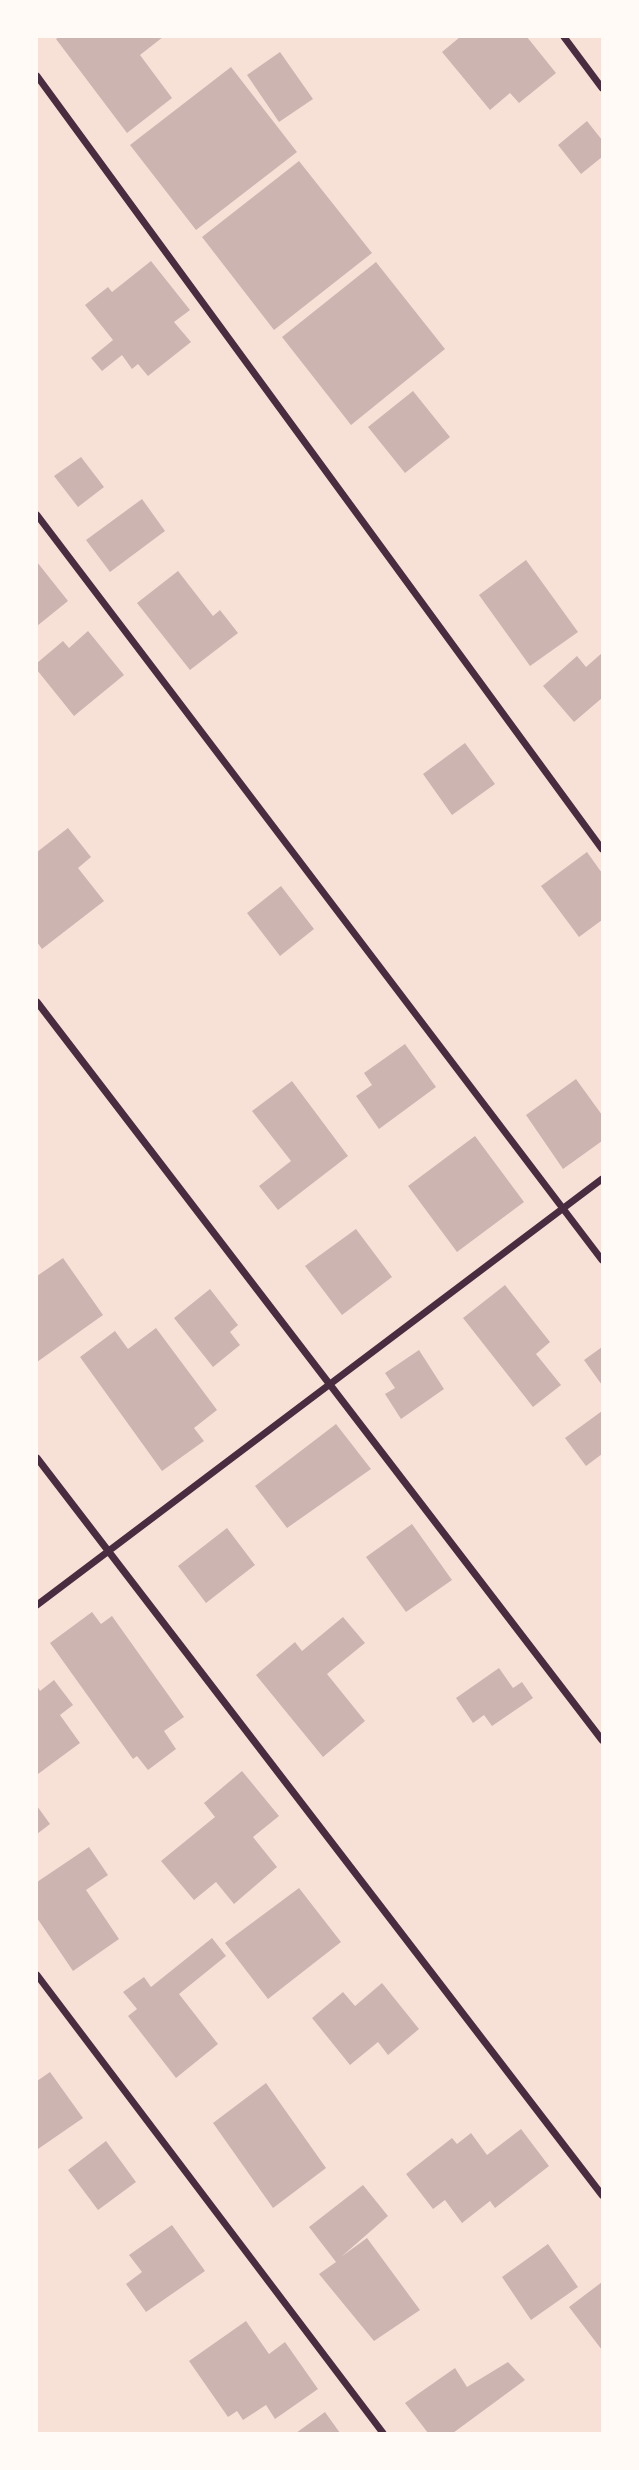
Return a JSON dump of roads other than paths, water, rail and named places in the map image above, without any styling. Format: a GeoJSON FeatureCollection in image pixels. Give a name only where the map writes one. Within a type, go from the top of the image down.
{"type":"FeatureCollection","features":[{"type":"Feature","properties":{"kind":"street"},"geometry":{"type":"LineString","coordinates":[[564,37],[602,88]]}},
{"type":"Feature","properties":{"kind":"street"},"geometry":{"type":"LineString","coordinates":[[37,76],[602,849]]}},
{"type":"Feature","properties":{"kind":"street"},"geometry":{"type":"LineString","coordinates":[[37,515],[602,1260]]}},
{"type":"Feature","properties":{"kind":"street"},"geometry":{"type":"LineString","coordinates":[[37,1002],[602,1740]]}},
{"type":"Feature","properties":{"kind":"street"},"geometry":{"type":"LineString","coordinates":[[37,1605],[602,1180]]}},
{"type":"Feature","properties":{"kind":"street"},"geometry":{"type":"LineString","coordinates":[[37,1458],[602,2195]]}},
{"type":"Feature","properties":{"kind":"street"},"geometry":{"type":"LineString","coordinates":[[37,1975],[383,2433]]}}]}
